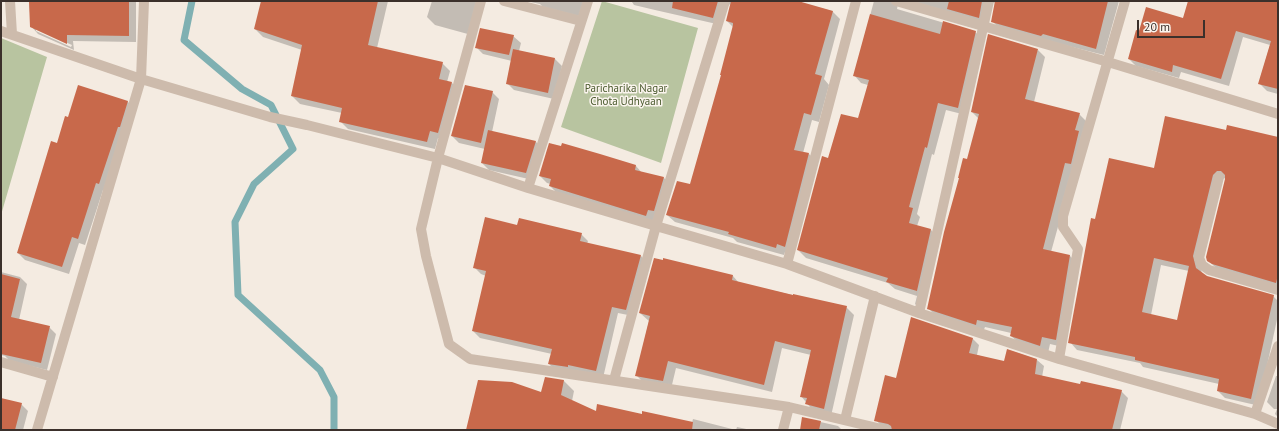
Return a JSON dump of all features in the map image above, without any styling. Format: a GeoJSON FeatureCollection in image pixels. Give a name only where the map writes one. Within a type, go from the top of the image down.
{"type":"FeatureCollection","features":[{"type":"Feature","properties":{"kind":"street"},"geometry":{"type":"LineString","coordinates":[[10,1],[12,34]]}},
{"type":"Feature","properties":{"kind":"street"},"geometry":{"type":"LineString","coordinates":[[37,430],[141,79],[144,1]]}},
{"type":"Feature","properties":{"kind":"street"},"geometry":{"type":"LineString","coordinates":[[481,1],[438,158],[421,229],[426,256],[449,344],[470,359],[789,406],[886,430]]}},
{"type":"Feature","properties":{"kind":"street"},"geometry":{"type":"LineString","coordinates":[[504,1],[581,21]]}},
{"type":"Feature","properties":{"kind":"street"},"geometry":{"type":"LineString","coordinates":[[528,188],[588,1]]}},
{"type":"Feature","properties":{"kind":"street"},"geometry":{"type":"LineString","coordinates":[[614,380],[656,226],[725,1]]}},
{"type":"Feature","properties":{"kind":"street"},"geometry":{"type":"LineString","coordinates":[[787,264],[856,1]]}},
{"type":"Feature","properties":{"kind":"street"},"geometry":{"type":"LineString","coordinates":[[896,1],[1108,62],[1278,114]]}},
{"type":"Feature","properties":{"kind":"street"},"geometry":{"type":"LineString","coordinates":[[919,314],[989,1]]}},
{"type":"Feature","properties":{"kind":"street"},"geometry":{"type":"LineString","coordinates":[[1059,359],[1078,249],[1063,228],[1063,216],[1125,1]]}},
{"type":"Feature","properties":{"kind":"street"},"geometry":{"type":"LineString","coordinates":[[1,31],[141,79],[270,117],[438,158],[528,188],[787,264],[875,296],[919,314],[1059,359],[1255,414],[1278,424]]}},
{"type":"Feature","properties":{"kind":"street"},"geometry":{"type":"LineString","coordinates":[[1219,177],[1199,258],[1202,265],[1209,270],[1278,290]]}},
{"type":"Feature","properties":{"kind":"street"},"geometry":{"type":"LineString","coordinates":[[845,420],[875,296]]}},
{"type":"Feature","properties":{"kind":"street"},"geometry":{"type":"LineString","coordinates":[[1255,414],[1278,346]]}},
{"type":"Feature","properties":{"kind":"street"},"geometry":{"type":"LineString","coordinates":[[1,362],[53,377]]}},
{"type":"Feature","properties":{"kind":"street"},"geometry":{"type":"LineString","coordinates":[[783,430],[789,406]]}},
{"type":"Feature","properties":{"kind":"green space","name":"Paricharika Nagar Chota Udhyaan"},"geometry":{"type":"Polygon","coordinates":[[[602,1],[698,28],[661,163],[561,127],[602,1]]]}},
{"type":"Feature","properties":{"kind":"green space"},"geometry":{"type":"Polygon","coordinates":[[[1,38],[47,57],[1,215],[1,38]]]}},
{"type":"Feature","properties":{"kind":"building"},"geometry":{"type":"Polygon","coordinates":[[[29,1],[129,1],[129,36],[67,35],[67,44],[30,27],[29,1]]]}},
{"type":"Feature","properties":{"kind":"building"},"geometry":{"type":"Polygon","coordinates":[[[261,1],[378,1],[368,45],[443,62],[439,79],[452,82],[438,133],[430,131],[427,142],[339,122],[342,108],[291,96],[302,45],[254,29],[261,1]]]}},
{"type":"Feature","properties":{"kind":"building"},"geometry":{"type":"Polygon","coordinates":[[[673,1],[718,1],[713,18],[672,8],[673,1]]]}},
{"type":"Feature","properties":{"kind":"building"},"geometry":{"type":"Polygon","coordinates":[[[731,1],[798,1],[833,11],[815,74],[822,76],[811,115],[804,113],[794,150],[809,153],[785,247],[777,244],[776,248],[728,234],[729,232],[666,215],[677,181],[690,184],[721,75],[733,25],[733,23],[726,21],[731,1]]]}},
{"type":"Feature","properties":{"kind":"building"},"geometry":{"type":"Polygon","coordinates":[[[949,1],[982,1],[979,18],[947,9],[949,1]]]}},
{"type":"Feature","properties":{"kind":"building"},"geometry":{"type":"Polygon","coordinates":[[[995,1],[1108,1],[1096,49],[1043,34],[1041,36],[991,22],[995,1]]]}},
{"type":"Feature","properties":{"kind":"building"},"geometry":{"type":"Polygon","coordinates":[[[1188,1],[1278,1],[1278,89],[1258,84],[1271,41],[1236,31],[1221,79],[1173,65],[1172,72],[1128,59],[1136,30],[1139,31],[1146,7],[1183,18],[1188,1]]]}},
{"type":"Feature","properties":{"kind":"building"},"geometry":{"type":"Polygon","coordinates":[[[870,14],[940,34],[943,21],[976,31],[958,108],[938,103],[927,148],[925,147],[909,207],[913,208],[909,223],[931,229],[917,291],[886,282],[888,278],[797,250],[822,156],[828,158],[841,114],[858,118],[869,80],[853,76],[870,14]]]}},
{"type":"Feature","properties":{"kind":"building"},"geometry":{"type":"Polygon","coordinates":[[[480,28],[514,35],[509,55],[475,48],[480,28]]]}},
{"type":"Feature","properties":{"kind":"building"},"geometry":{"type":"Polygon","coordinates":[[[988,34],[1038,49],[1025,99],[1080,113],[1075,130],[1079,131],[1071,164],[1065,163],[1043,249],[1070,255],[1056,340],[1042,337],[1040,346],[1010,336],[1012,327],[977,320],[976,325],[927,309],[944,232],[963,158],[967,159],[979,114],[971,112],[988,34]]]}},
{"type":"Feature","properties":{"kind":"building"},"geometry":{"type":"Polygon","coordinates":[[[513,49],[555,58],[548,93],[506,84],[513,49]]]}},
{"type":"Feature","properties":{"kind":"building"},"geometry":{"type":"Polygon","coordinates":[[[78,85],[128,101],[99,184],[96,183],[78,239],[72,237],[62,267],[17,253],[51,141],[57,143],[65,116],[68,117],[78,85]]]}},
{"type":"Feature","properties":{"kind":"building"},"geometry":{"type":"Polygon","coordinates":[[[465,85],[493,91],[481,143],[451,136],[465,85]]]}},
{"type":"Feature","properties":{"kind":"building"},"geometry":{"type":"Polygon","coordinates":[[[1165,116],[1226,130],[1227,125],[1278,137],[1278,275],[1276,283],[1212,264],[1207,261],[1206,257],[1225,179],[1225,175],[1221,171],[1217,171],[1213,175],[1193,256],[1196,268],[1207,276],[1274,295],[1251,399],[1217,391],[1219,379],[1135,360],[1135,357],[1068,343],[1091,218],[1095,219],[1109,158],[1154,168],[1165,116]],[[1154,258],[1142,312],[1177,320],[1189,266],[1154,258]]]}},
{"type":"Feature","properties":{"kind":"building"},"geometry":{"type":"Polygon","coordinates":[[[488,130],[536,141],[526,173],[481,163],[488,130]]]}},
{"type":"Feature","properties":{"kind":"building"},"geometry":{"type":"Polygon","coordinates":[[[549,143],[561,146],[562,143],[600,154],[636,165],[635,170],[664,177],[654,211],[648,210],[646,216],[549,186],[551,179],[539,176],[549,143]]]}},
{"type":"Feature","properties":{"kind":"building"},"geometry":{"type":"Polygon","coordinates":[[[485,217],[517,225],[519,218],[582,233],[580,241],[641,255],[626,310],[612,307],[596,371],[568,365],[568,367],[548,364],[552,349],[472,331],[486,271],[473,268],[485,217]]]}},
{"type":"Feature","properties":{"kind":"building"},"geometry":{"type":"Polygon","coordinates":[[[654,258],[663,260],[663,258],[733,275],[732,280],[847,306],[824,409],[805,404],[807,398],[800,397],[811,350],[775,341],[764,385],[668,361],[663,381],[635,376],[650,316],[639,313],[654,258]]]}},
{"type":"Feature","properties":{"kind":"building"},"geometry":{"type":"Polygon","coordinates":[[[1,274],[20,279],[11,317],[50,326],[41,363],[1,354],[1,274]]]}},
{"type":"Feature","properties":{"kind":"building"},"geometry":{"type":"Polygon","coordinates":[[[911,317],[973,338],[969,353],[1004,361],[1007,349],[1037,359],[1035,374],[1080,384],[1081,381],[1122,390],[1112,430],[892,430],[891,426],[888,424],[874,421],[885,375],[896,378],[911,317]]]}},
{"type":"Feature","properties":{"kind":"building"},"geometry":{"type":"Polygon","coordinates":[[[545,377],[564,380],[561,395],[596,411],[597,404],[642,414],[642,411],[693,422],[692,430],[466,430],[478,380],[512,382],[541,392],[545,377]]]}},
{"type":"Feature","properties":{"kind":"building"},"geometry":{"type":"Polygon","coordinates":[[[1,398],[22,403],[15,430],[1,430],[1,398]]]}},
{"type":"Feature","properties":{"kind":"building"},"geometry":{"type":"Polygon","coordinates":[[[802,417],[821,421],[819,430],[800,430],[802,417]]]}},
{"type":"Feature","properties":{"kind":"waterway"},"geometry":{"type":"LineString","coordinates":[[192,1],[184,40],[242,89],[271,105],[293,149],[254,184],[235,222],[238,295],[320,370],[334,397],[334,430]]}}]}
